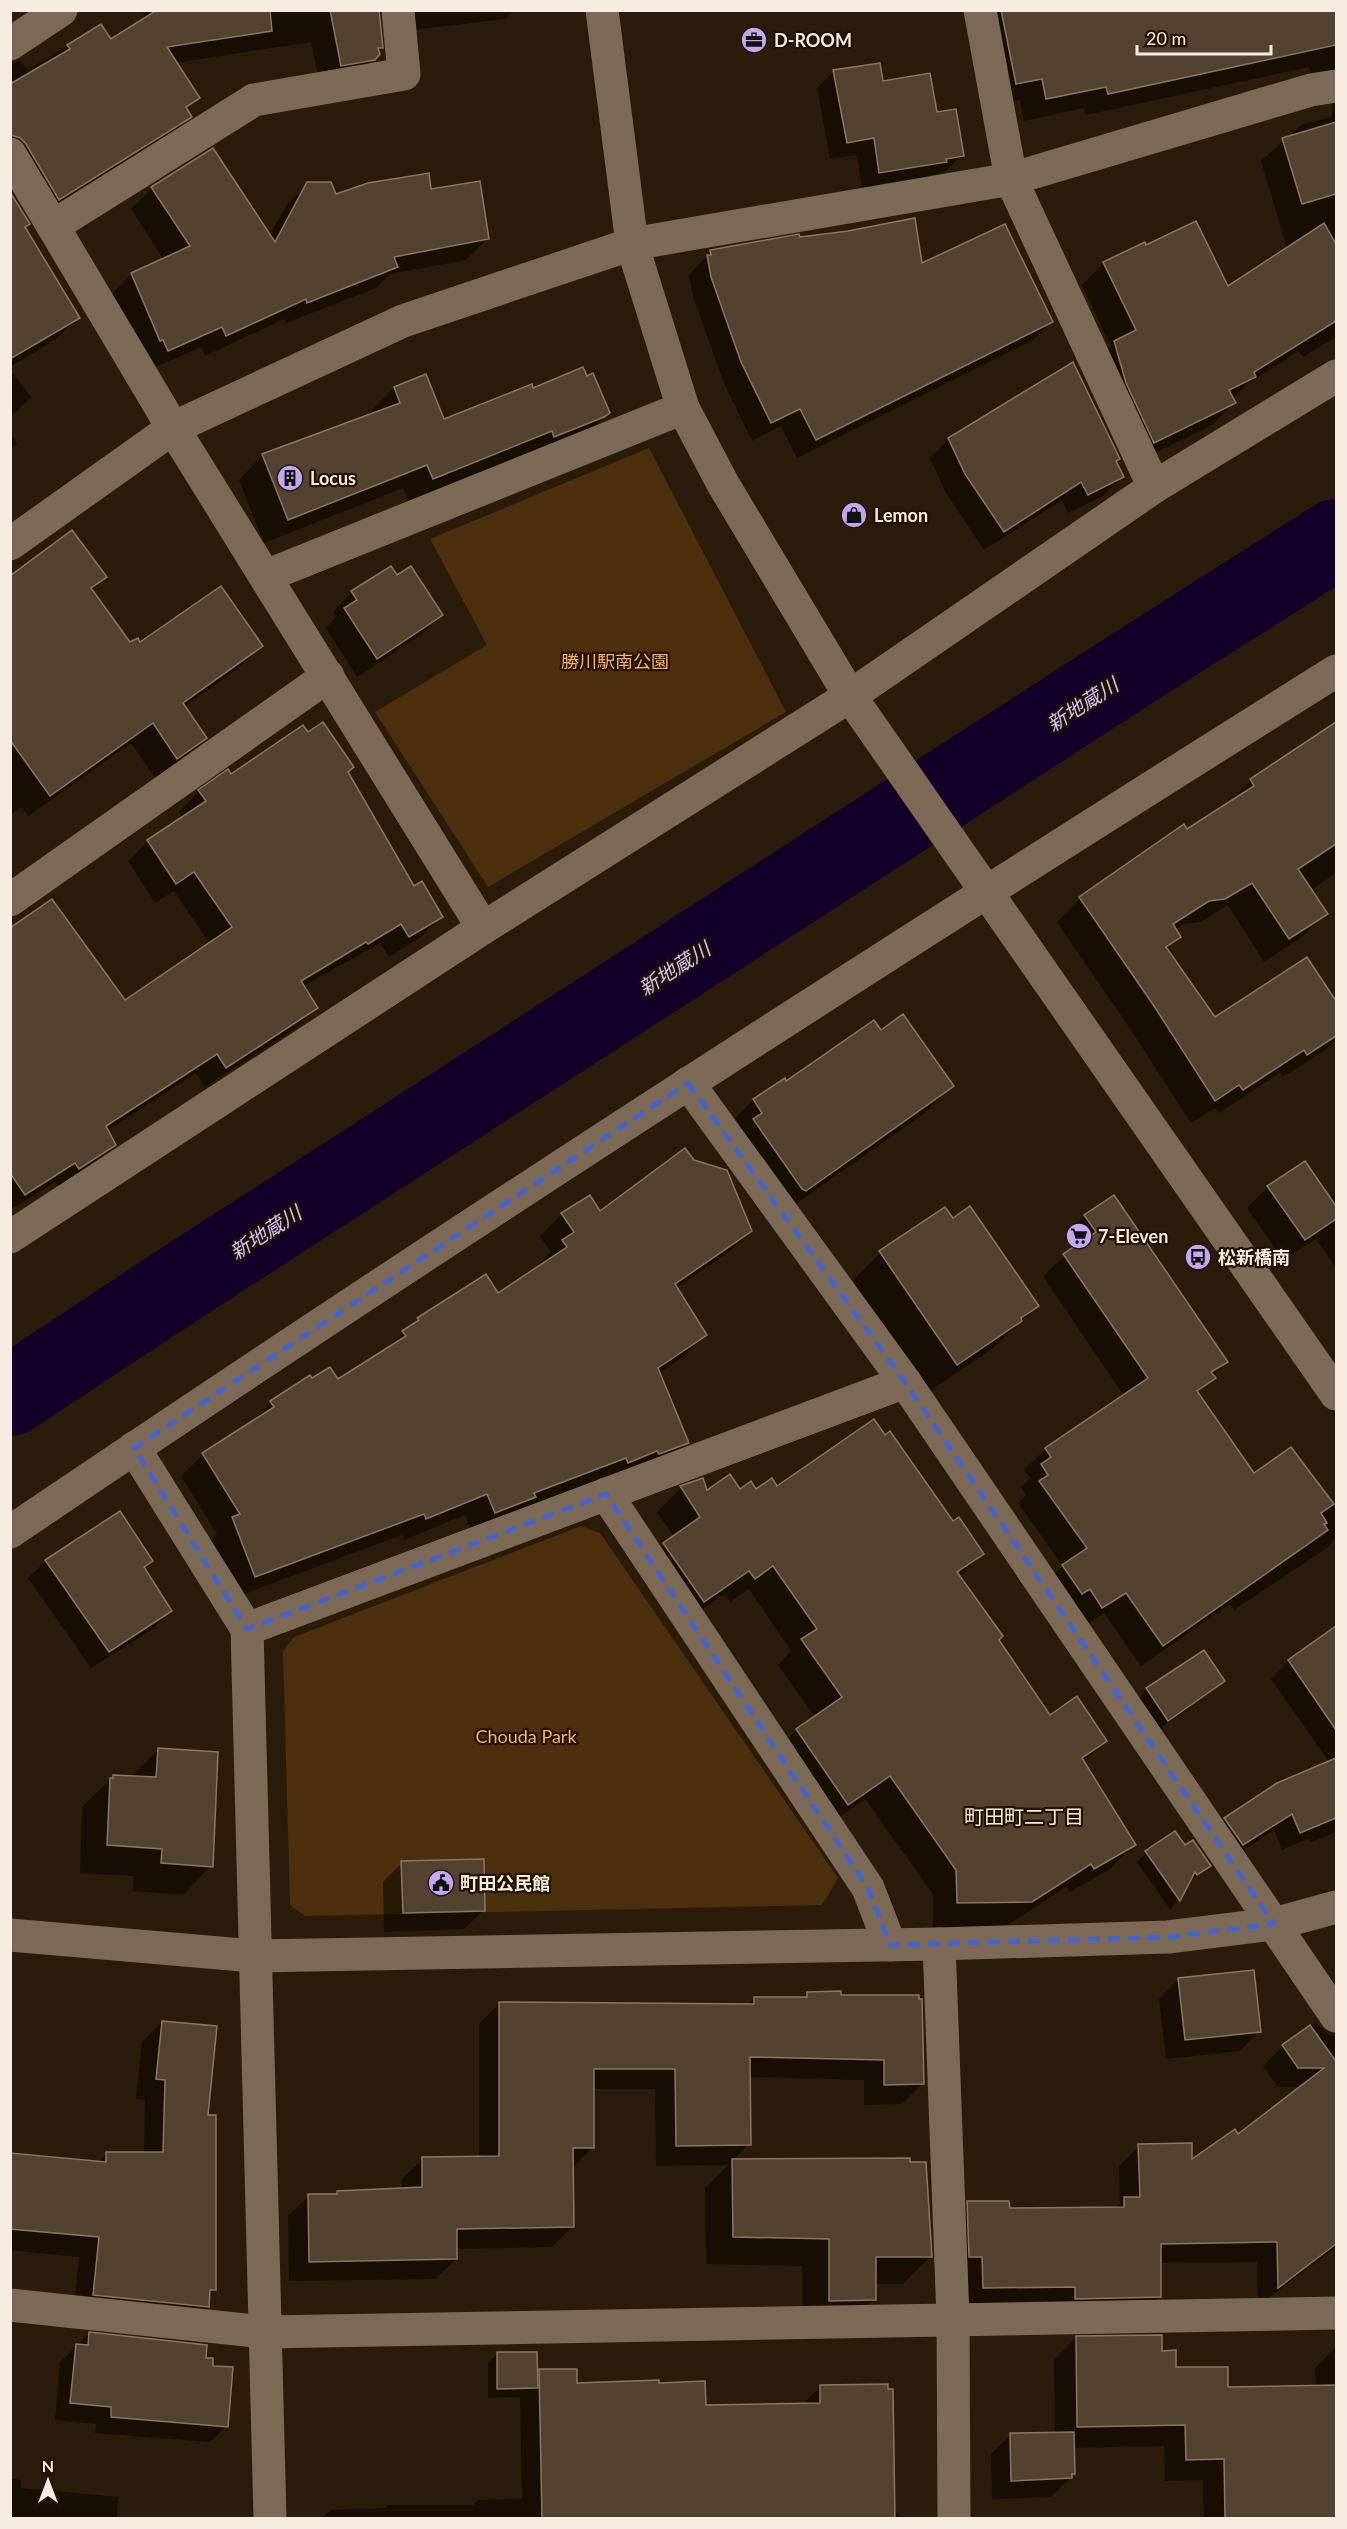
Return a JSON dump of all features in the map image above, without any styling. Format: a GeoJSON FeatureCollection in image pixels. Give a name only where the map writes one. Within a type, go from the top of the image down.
{"type":"FeatureCollection","features":[{"type":"Feature","properties":{"kind":"street"},"geometry":{"type":"LineString","coordinates":[[10,44],[61,10]]}},
{"type":"Feature","properties":{"kind":"street"},"geometry":{"type":"LineString","coordinates":[[53,226],[254,100],[404,74],[398,10]]}},
{"type":"Feature","properties":{"kind":"street"},"geometry":{"type":"LineString","coordinates":[[602,10],[632,244],[683,408],[723,484],[851,697],[1336,1394]]}},
{"type":"Feature","properties":{"kind":"street"},"geometry":{"type":"LineString","coordinates":[[980,10],[1011,178],[1154,487]]}},
{"type":"Feature","properties":{"kind":"street"},"geometry":{"type":"LineString","coordinates":[[10,544],[173,428],[403,321],[632,244],[1011,178],[1311,90],[1336,86]]}},
{"type":"Feature","properties":{"kind":"street"},"geometry":{"type":"LineString","coordinates":[[10,154],[173,428],[483,928]]}},
{"type":"Feature","properties":{"kind":"street"},"geometry":{"type":"LineString","coordinates":[[10,1237],[483,928],[851,697],[1154,487],[1336,376]]}},
{"type":"Feature","properties":{"kind":"street"},"geometry":{"type":"LineString","coordinates":[[266,576],[683,408]]}},
{"type":"Feature","properties":{"kind":"street"},"geometry":{"type":"LineString","coordinates":[[10,1532],[984,889],[1336,671]]}},
{"type":"Feature","properties":{"kind":"street"},"geometry":{"type":"LineString","coordinates":[[10,900],[328,676]]}},
{"type":"Feature","properties":{"kind":"street"},"geometry":{"type":"LineString","coordinates":[[688,1083],[905,1382],[1336,2016]]}},
{"type":"Feature","properties":{"kind":"street"},"geometry":{"type":"LineString","coordinates":[[247,1629],[905,1382]]}},
{"type":"Feature","properties":{"kind":"street"},"geometry":{"type":"LineString","coordinates":[[134,1448],[247,1629],[270,2518]]}},
{"type":"Feature","properties":{"kind":"street"},"geometry":{"type":"LineString","coordinates":[[606,1494],[868,1888],[890,1945]]}},
{"type":"Feature","properties":{"kind":"street"},"geometry":{"type":"LineString","coordinates":[[10,1935],[254,1956],[939,1944],[1168,1937],[1274,1924],[1336,1907]]}},
{"type":"Feature","properties":{"kind":"street"},"geometry":{"type":"LineString","coordinates":[[939,1944],[953,2318],[954,2518]]}},
{"type":"Feature","properties":{"kind":"street"},"geometry":{"type":"LineString","coordinates":[[10,2305],[264,2332],[1336,2313]]}},
{"type":"Feature","properties":{"kind":"highlighted area"},"geometry":{"type":"Polygon","coordinates":[[[688,1083],[905,1382],[1274,1924],[1168,1937],[890,1945],[868,1888],[606,1494],[247,1629],[134,1448],[688,1083]]]}},
{"type":"Feature","properties":{"kind":"green space","name":"勝川駅南公園"},"geometry":{"type":"Polygon","coordinates":[[[649,448],[786,712],[488,887],[375,712],[487,645],[430,539],[649,448]]]}},
{"type":"Feature","properties":{"kind":"green space","name":"Chouda Park"},"geometry":{"type":"Polygon","coordinates":[[[581,1526],[600,1533],[838,1878],[822,1905],[305,1916],[290,1905],[283,1651],[294,1637],[581,1526]]]}},
{"type":"Feature","properties":{"kind":"building"},"geometry":{"type":"Polygon","coordinates":[[[157,10],[270,10],[272,31],[167,47],[200,98],[186,107],[192,117],[59,200],[26,144],[20,138],[10,135],[10,84],[70,49],[67,45],[101,24],[111,39],[157,10]]]}},
{"type":"Feature","properties":{"kind":"building"},"geometry":{"type":"Polygon","coordinates":[[[330,10],[379,10],[383,48],[378,48],[380,54],[375,60],[341,66],[330,10]]]}},
{"type":"Feature","properties":{"kind":"building"},"geometry":{"type":"Polygon","coordinates":[[[1001,10],[1336,10],[1336,45],[1108,94],[1106,87],[1046,99],[1042,79],[1016,84],[1001,10]]]}},
{"type":"Feature","properties":{"kind":"building"},"geometry":{"type":"Polygon","coordinates":[[[880,63],[883,81],[930,73],[937,112],[956,109],[964,156],[946,159],[947,162],[879,173],[874,138],[847,143],[833,70],[880,63]]]}},
{"type":"Feature","properties":{"kind":"building"},"geometry":{"type":"Polygon","coordinates":[[[1336,122],[1336,194],[1302,204],[1282,138],[1336,122]]]}},
{"type":"Feature","properties":{"kind":"building"},"geometry":{"type":"Polygon","coordinates":[[[213,148],[275,242],[307,182],[331,182],[336,194],[368,183],[429,173],[431,189],[480,181],[489,239],[394,257],[398,267],[307,303],[306,299],[226,336],[222,327],[168,351],[163,340],[160,341],[131,273],[190,246],[151,187],[213,148]]]}},
{"type":"Feature","properties":{"kind":"building"},"geometry":{"type":"Polygon","coordinates":[[[10,192],[30,224],[25,227],[80,318],[10,359],[10,192]]]}},
{"type":"Feature","properties":{"kind":"building"},"geometry":{"type":"Polygon","coordinates":[[[915,218],[922,263],[1005,224],[1053,322],[816,440],[800,409],[771,423],[741,362],[711,277],[707,255],[711,255],[710,250],[799,234],[800,237],[848,231],[915,218]]]}},
{"type":"Feature","properties":{"kind":"building"},"geometry":{"type":"Polygon","coordinates":[[[1196,221],[1228,286],[1324,223],[1336,244],[1336,321],[1254,372],[1256,377],[1229,390],[1236,403],[1154,443],[1126,383],[1114,341],[1136,330],[1103,262],[1196,221]]]}},
{"type":"Feature","properties":{"kind":"building"},"geometry":{"type":"Polygon","coordinates":[[[1073,362],[1120,459],[1116,461],[1124,477],[1088,495],[1081,482],[1004,532],[965,474],[948,438],[1073,362]]]}},
{"type":"Feature","properties":{"kind":"building"},"geometry":{"type":"Polygon","coordinates":[[[583,367],[587,376],[593,373],[610,413],[604,417],[554,437],[552,431],[433,479],[427,465],[288,520],[262,454],[400,403],[394,387],[426,374],[444,419],[532,384],[533,388],[583,367]]]}},
{"type":"Feature","properties":{"kind":"building"},"geometry":{"type":"Polygon","coordinates":[[[72,530],[107,577],[91,588],[130,642],[138,638],[140,642],[221,586],[263,646],[183,703],[207,738],[177,759],[153,723],[50,796],[10,740],[10,576],[72,530]]]}},
{"type":"Feature","properties":{"kind":"building"},"geometry":{"type":"Polygon","coordinates":[[[391,566],[397,575],[411,566],[443,615],[377,659],[344,608],[357,600],[351,591],[391,566]]]}},
{"type":"Feature","properties":{"kind":"building"},"geometry":{"type":"Polygon","coordinates":[[[323,722],[354,767],[348,772],[414,886],[422,881],[443,917],[409,937],[401,924],[301,981],[318,1008],[226,1068],[217,1054],[106,1126],[116,1145],[79,1169],[75,1163],[25,1195],[10,1173],[10,928],[52,899],[125,1000],[232,927],[194,872],[176,884],[147,840],[206,801],[198,790],[228,769],[231,774],[303,725],[308,732],[323,722]]]}},
{"type":"Feature","properties":{"kind":"building"},"geometry":{"type":"Polygon","coordinates":[[[1336,722],[1336,844],[1298,869],[1328,914],[1289,939],[1252,883],[1225,899],[1209,901],[1173,924],[1181,937],[1166,947],[1215,1017],[1307,957],[1336,1001],[1336,1036],[1307,1055],[1304,1050],[1243,1090],[1239,1085],[1215,1101],[1154,1006],[1079,897],[1184,824],[1187,829],[1254,786],[1250,779],[1336,722]]]}},
{"type":"Feature","properties":{"kind":"building"},"geometry":{"type":"Polygon","coordinates":[[[903,1014],[954,1086],[806,1191],[802,1189],[753,1119],[762,1113],[753,1099],[785,1078],[786,1081],[874,1020],[881,1030],[903,1014]]]}},
{"type":"Feature","properties":{"kind":"building"},"geometry":{"type":"Polygon","coordinates":[[[685,1148],[694,1160],[727,1170],[752,1231],[675,1284],[707,1335],[658,1368],[689,1443],[659,1454],[657,1451],[628,1463],[626,1458],[534,1493],[536,1497],[495,1513],[487,1494],[426,1519],[424,1514],[255,1577],[232,1517],[240,1514],[202,1453],[274,1407],[270,1401],[310,1375],[312,1378],[330,1367],[338,1379],[406,1336],[402,1331],[419,1320],[417,1318],[486,1274],[498,1293],[567,1247],[562,1240],[574,1232],[561,1213],[590,1195],[600,1211],[685,1148]]]}},
{"type":"Feature","properties":{"kind":"building"},"geometry":{"type":"Polygon","coordinates":[[[1305,1161],[1336,1206],[1336,1219],[1305,1240],[1267,1186],[1305,1161]]]}},
{"type":"Feature","properties":{"kind":"building"},"geometry":{"type":"Polygon","coordinates":[[[1114,1195],[1228,1362],[1211,1372],[1216,1378],[1197,1391],[1254,1473],[1291,1447],[1334,1504],[1321,1513],[1328,1530],[1163,1646],[1126,1593],[1102,1608],[1090,1589],[1082,1594],[1062,1565],[1087,1548],[1039,1481],[1048,1475],[1041,1464],[1051,1457],[1045,1448],[1148,1378],[1063,1254],[1096,1232],[1084,1215],[1114,1195]]]}},
{"type":"Feature","properties":{"kind":"building"},"geometry":{"type":"Polygon","coordinates":[[[970,1206],[1039,1306],[1021,1318],[1022,1321],[957,1365],[879,1251],[945,1207],[953,1218],[970,1206]]]}},
{"type":"Feature","properties":{"kind":"building"},"geometry":{"type":"Polygon","coordinates":[[[874,1419],[885,1435],[890,1431],[953,1521],[959,1517],[984,1554],[957,1572],[1003,1636],[999,1640],[1050,1715],[1077,1696],[1107,1741],[1082,1758],[1136,1845],[1094,1869],[1091,1864],[1032,1902],[957,1903],[956,1870],[890,1776],[848,1805],[796,1729],[842,1697],[801,1639],[817,1629],[773,1566],[755,1579],[749,1571],[704,1602],[663,1543],[700,1517],[680,1486],[703,1478],[707,1490],[730,1474],[740,1489],[751,1481],[756,1489],[772,1478],[777,1486],[874,1419]]]}},
{"type":"Feature","properties":{"kind":"building"},"geometry":{"type":"Polygon","coordinates":[[[120,1511],[153,1561],[144,1567],[172,1611],[109,1652],[45,1560],[120,1511]]]}},
{"type":"Feature","properties":{"kind":"building"},"geometry":{"type":"Polygon","coordinates":[[[1336,1626],[1336,1730],[1288,1660],[1336,1626]]]}},
{"type":"Feature","properties":{"kind":"building"},"geometry":{"type":"Polygon","coordinates":[[[1204,1650],[1225,1681],[1168,1721],[1146,1688],[1204,1650]]]}},
{"type":"Feature","properties":{"kind":"building"},"geometry":{"type":"Polygon","coordinates":[[[158,1748],[218,1752],[213,1867],[161,1863],[162,1849],[107,1845],[110,1778],[113,1778],[113,1775],[156,1777],[158,1748]]]}},
{"type":"Feature","properties":{"kind":"building"},"geometry":{"type":"Polygon","coordinates":[[[1336,1758],[1336,1818],[1300,1833],[1292,1814],[1243,1845],[1224,1818],[1277,1783],[1336,1758]]]}},
{"type":"Feature","properties":{"kind":"building"},"geometry":{"type":"Polygon","coordinates":[[[1175,1831],[1185,1845],[1193,1840],[1211,1866],[1197,1875],[1195,1872],[1180,1901],[1145,1851],[1175,1831]]]}},
{"type":"Feature","properties":{"kind":"building"},"geometry":{"type":"Polygon","coordinates":[[[484,1859],[485,1911],[403,1913],[401,1861],[484,1859]]]}},
{"type":"Feature","properties":{"kind":"building"},"geometry":{"type":"Polygon","coordinates":[[[1254,1970],[1261,2032],[1185,2040],[1178,1978],[1254,1970]]]}},
{"type":"Feature","properties":{"kind":"building"},"geometry":{"type":"Polygon","coordinates":[[[841,1991],[841,1995],[919,1995],[919,1999],[922,1999],[924,2084],[884,2085],[884,2060],[750,2057],[751,2145],[676,2146],[675,2069],[594,2069],[594,2148],[573,2148],[574,2227],[457,2229],[457,2259],[309,2262],[308,2194],[422,2187],[422,2157],[499,2156],[499,2002],[754,2004],[754,1997],[807,1997],[807,1992],[841,1991]]]}},
{"type":"Feature","properties":{"kind":"building"},"geometry":{"type":"Polygon","coordinates":[[[162,2021],[217,2026],[208,2115],[216,2115],[216,2290],[210,2290],[209,2307],[93,2295],[99,2237],[10,2229],[10,2153],[106,2162],[106,2152],[163,2152],[165,2080],[156,2079],[162,2021]]]}},
{"type":"Feature","properties":{"kind":"building"},"geometry":{"type":"Polygon","coordinates":[[[1310,2025],[1335,2060],[1336,2058],[1336,2244],[1278,2288],[1277,2242],[1161,2244],[1161,2297],[1075,2299],[1075,2287],[983,2288],[982,2257],[969,2257],[967,2201],[1009,2201],[1010,2208],[1124,2207],[1124,2197],[1140,2197],[1138,2144],[1192,2143],[1192,2159],[1235,2129],[1238,2134],[1324,2068],[1298,2068],[1282,2045],[1310,2025]]]}},
{"type":"Feature","properties":{"kind":"building"},"geometry":{"type":"Polygon","coordinates":[[[910,2158],[910,2162],[926,2162],[932,2257],[876,2257],[876,2300],[829,2301],[829,2239],[733,2237],[732,2159],[910,2158]]]}},
{"type":"Feature","properties":{"kind":"building"},"geometry":{"type":"Polygon","coordinates":[[[89,2332],[207,2345],[206,2358],[213,2358],[213,2366],[233,2367],[228,2427],[111,2417],[111,2407],[70,2403],[76,2344],[88,2345],[89,2332]]]}},
{"type":"Feature","properties":{"kind":"building"},"geometry":{"type":"Polygon","coordinates":[[[1162,2335],[1162,2351],[1176,2350],[1176,2367],[1228,2367],[1228,2387],[1336,2385],[1336,2518],[1225,2518],[1224,2459],[1186,2460],[1185,2425],[1077,2427],[1076,2336],[1162,2335]]]}},
{"type":"Feature","properties":{"kind":"building"},"geometry":{"type":"Polygon","coordinates":[[[497,2352],[537,2352],[538,2388],[497,2389],[497,2352]]]}},
{"type":"Feature","properties":{"kind":"building"},"geometry":{"type":"Polygon","coordinates":[[[539,2369],[577,2369],[577,2383],[705,2381],[706,2405],[820,2403],[820,2385],[888,2384],[888,2389],[893,2389],[895,2518],[542,2518],[539,2369]]]}},
{"type":"Feature","properties":{"kind":"building"},"geometry":{"type":"Polygon","coordinates":[[[1074,2432],[1075,2474],[1072,2474],[1072,2478],[1011,2481],[1010,2433],[1074,2432]]]}},
{"type":"Feature","properties":{"kind":"waterway","name":"新地蔵川"},"geometry":{"type":"LineString","coordinates":[[10,1396],[172,1289],[1336,539]]}},
{"type":"Feature","properties":{"kind":"place","name":"D-ROOM"},"geometry":{"type":"Point","coordinates":[754,40]}},
{"type":"Feature","properties":{"kind":"place","name":"Locus"},"geometry":{"type":"Point","coordinates":[290,478]}},
{"type":"Feature","properties":{"kind":"place","name":"Lemon"},"geometry":{"type":"Point","coordinates":[854,515]}},
{"type":"Feature","properties":{"kind":"place","name":"7-Eleven"},"geometry":{"type":"Point","coordinates":[1079,1236]}},
{"type":"Feature","properties":{"kind":"place","name":"松新橋南"},"geometry":{"type":"Point","coordinates":[1198,1257]}},
{"type":"Feature","properties":{"kind":"place","name":"町田公民館"},"geometry":{"type":"Point","coordinates":[441,1883]}},
{"type":"Feature","properties":{"kind":"district","name":"町田町二丁目"},"geometry":{"type":"Point","coordinates":[1024,1816]}}]}
